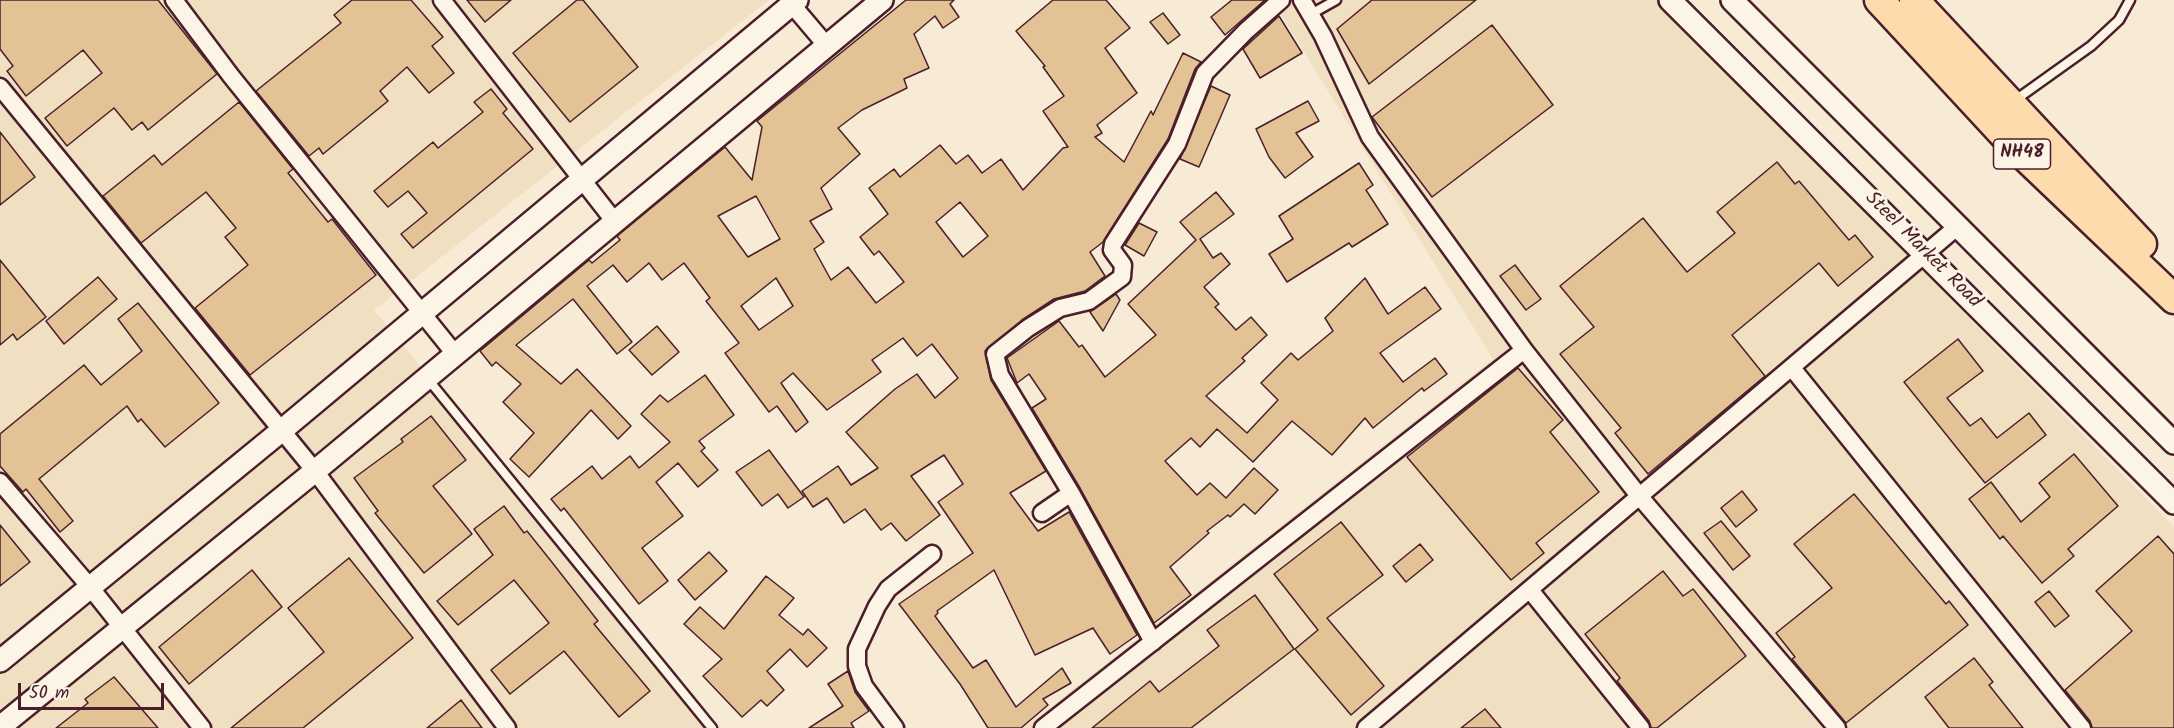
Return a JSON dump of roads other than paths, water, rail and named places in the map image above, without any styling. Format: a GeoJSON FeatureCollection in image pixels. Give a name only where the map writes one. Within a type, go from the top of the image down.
{"type":"FeatureCollection","features":[{"type":"Feature","properties":{"kind":"highway","name":"NH48"},"geometry":{"type":"LineString","coordinates":[[1879,0],[2018,150],[2174,299]]}},
{"type":"Feature","properties":{"kind":"highway","name":"NH48"},"geometry":{"type":"LineString","coordinates":[[1914,0],[2174,274]]}},
{"type":"Feature","properties":{"kind":"street"},"geometry":{"type":"LineString","coordinates":[[174,0],[421,314],[456,354]]}},
{"type":"Feature","properties":{"kind":"street"},"geometry":{"type":"LineString","coordinates":[[442,0],[615,222]]}},
{"type":"Feature","properties":{"kind":"street"},"geometry":{"type":"LineString","coordinates":[[0,727],[315,471],[882,0]]}},
{"type":"Feature","properties":{"kind":"street"},"geometry":{"type":"LineString","coordinates":[[1153,642],[1071,493],[1000,375],[995,354],[1028,328],[1060,308],[1089,301],[1122,277],[1123,266],[1112,250],[1113,244],[1177,144],[1205,73],[1246,31],[1281,0]]}},
{"type":"Feature","properties":{"kind":"street","name":"Steel Market Road"},"geometry":{"type":"LineString","coordinates":[[1670,0],[2174,503]]}},
{"type":"Feature","properties":{"kind":"street"},"geometry":{"type":"LineString","coordinates":[[1732,0],[2174,443]]}},
{"type":"Feature","properties":{"kind":"street"},"geometry":{"type":"LineString","coordinates":[[0,661],[281,431],[792,2],[827,46]]}},
{"type":"Feature","properties":{"kind":"street"},"geometry":{"type":"LineString","coordinates":[[1306,7],[1323,36],[1375,145],[1524,351],[1640,497],[1838,728]]}},
{"type":"Feature","properties":{"kind":"street"},"geometry":{"type":"LineString","coordinates":[[0,87],[315,471],[507,728]]}},
{"type":"Feature","properties":{"kind":"street"},"geometry":{"type":"LineString","coordinates":[[1366,728],[1958,226]]}},
{"type":"Feature","properties":{"kind":"street"},"geometry":{"type":"LineString","coordinates":[[1043,728],[1524,351]]}},
{"type":"Feature","properties":{"kind":"street"},"geometry":{"type":"LineString","coordinates":[[1792,368],[2082,728]]}},
{"type":"Feature","properties":{"kind":"street"},"geometry":{"type":"LineString","coordinates":[[0,482],[90,587],[202,728]]}},
{"type":"Feature","properties":{"kind":"street"},"geometry":{"type":"LineString","coordinates":[[1042,513],[1071,493]]}},
{"type":"Feature","properties":{"kind":"street"},"geometry":{"type":"LineString","coordinates":[[895,728],[864,686],[857,666],[857,649],[877,606],[888,589],[932,554]]}},
{"type":"Feature","properties":{"kind":"street"},"geometry":{"type":"LineString","coordinates":[[1530,590],[1641,728]]}},
{"type":"Feature","properties":{"kind":"lane"},"geometry":{"type":"LineString","coordinates":[[1306,7],[1336,0]]}},
{"type":"Feature","properties":{"kind":"lane"},"geometry":{"type":"LineString","coordinates":[[2011,103],[2091,46],[2119,20],[2130,0]]}},
{"type":"Feature","properties":{"kind":"lane"},"geometry":{"type":"LineString","coordinates":[[427,378],[712,728]]}}]}
